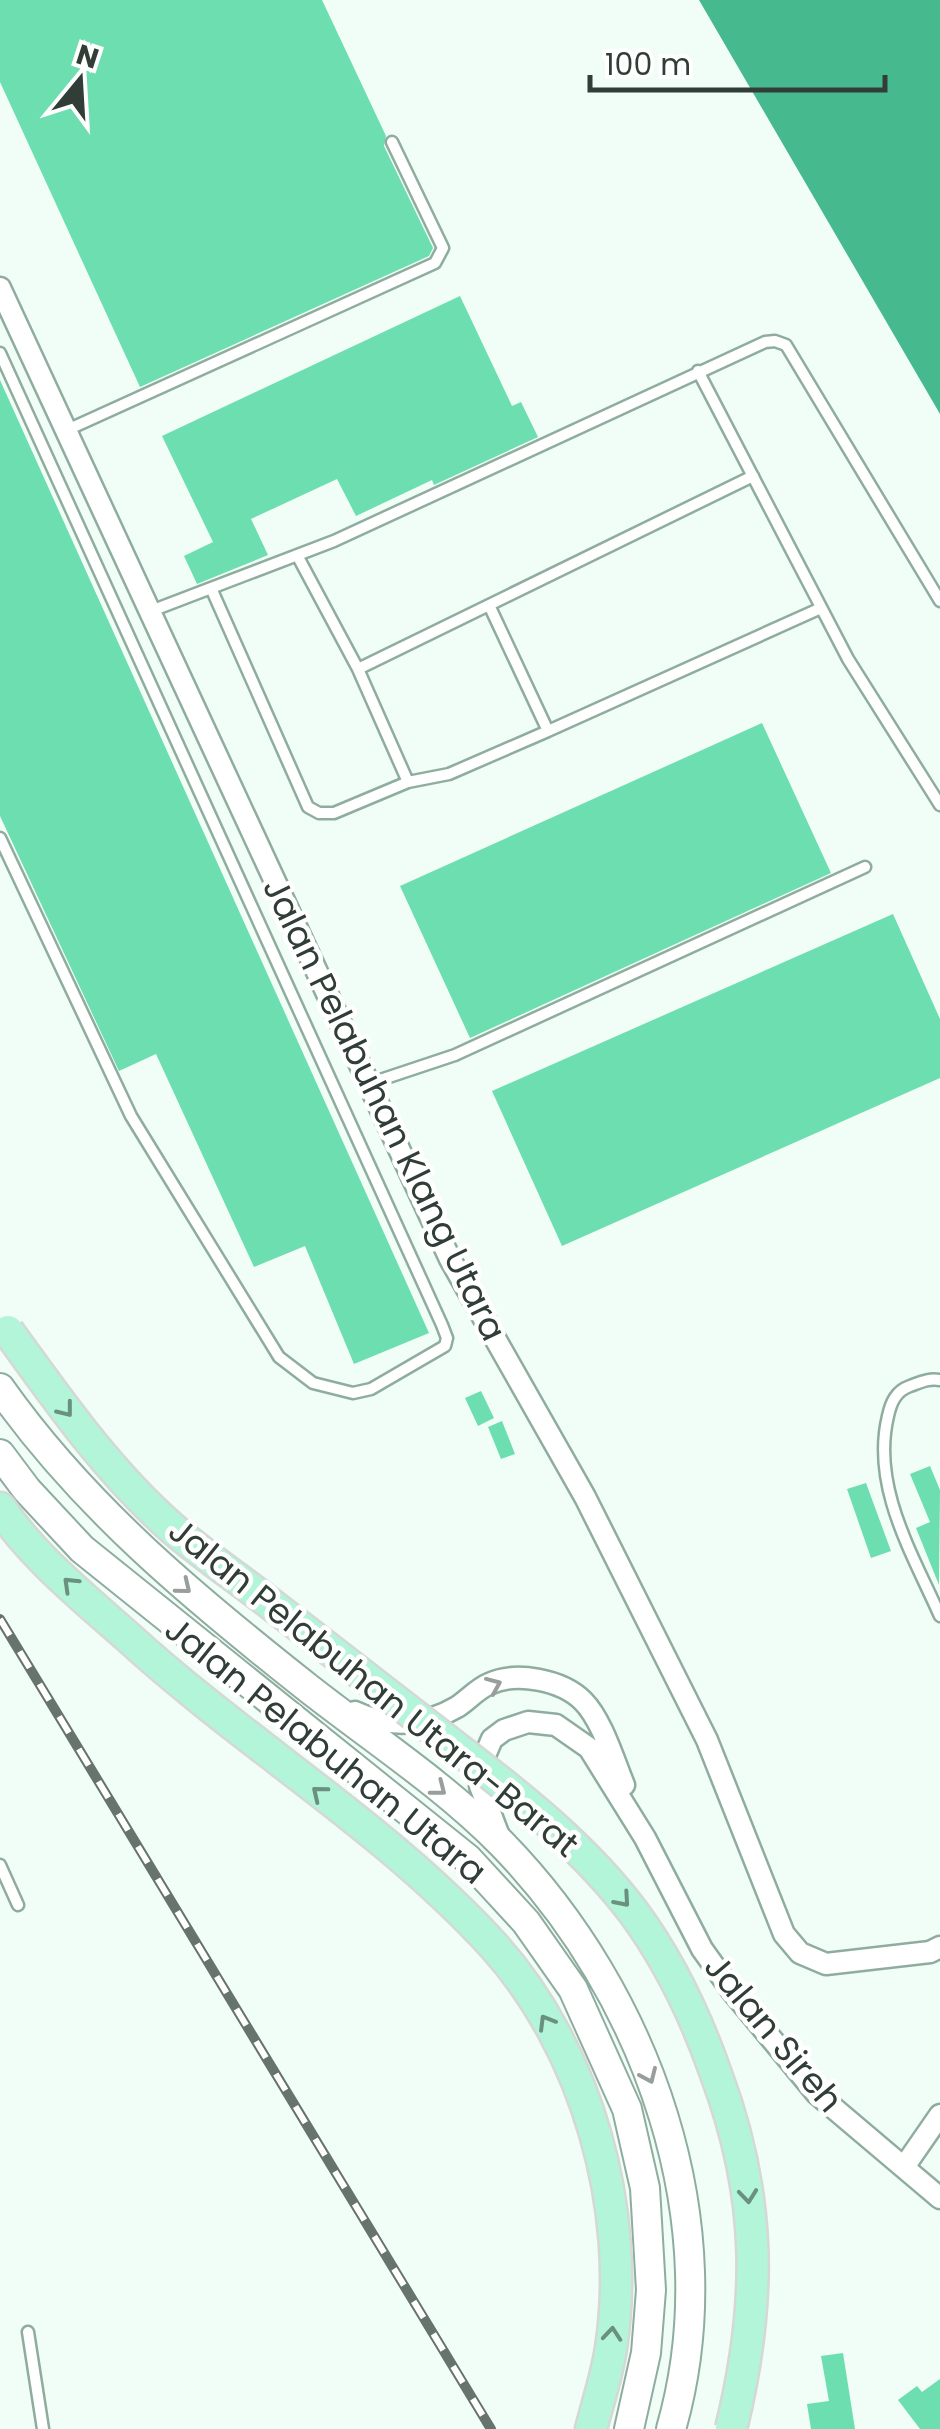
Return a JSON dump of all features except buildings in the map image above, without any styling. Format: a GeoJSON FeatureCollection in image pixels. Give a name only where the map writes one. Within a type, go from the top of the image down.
{"type":"FeatureCollection","features":[{"type":"Feature","properties":{"kind":"main road","name":"Jalan Pelabuhan Utara-Barat"},"geometry":{"type":"LineString","coordinates":[[4,1325],[111,1468],[172,1528],[513,1791],[586,1857],[634,1913],[669,1968],[700,2030],[730,2113],[746,2178],[754,2251],[751,2318],[744,2376],[731,2429]]}},
{"type":"Feature","properties":{"kind":"main road","name":"Jalan Pelabuhan Utara"},"geometry":{"type":"LineString","coordinates":[[0,1388],[67,1475],[147,1557],[470,1813],[544,1891],[578,1937],[619,2010],[656,2092],[683,2184],[689,2304],[686,2351],[671,2429]]}},
{"type":"Feature","properties":{"kind":"main road","name":"Jalan Pelabuhan Utara"},"geometry":{"type":"LineString","coordinates":[[0,1454],[27,1490],[82,1549],[468,1859],[526,1922],[572,1989],[628,2109],[645,2188],[651,2290],[646,2353],[629,2429]]}},
{"type":"Feature","properties":{"kind":"main road"},"geometry":{"type":"LineString","coordinates":[[0,1508],[68,1583],[162,1669],[412,1868],[494,1947],[550,2024],[586,2102],[612,2200],[616,2284],[612,2332],[591,2429]]}},
{"type":"Feature","properties":{"kind":"street","name":"Jalan Pelabuhan Klang Utara"},"geometry":{"type":"LineString","coordinates":[[0,288],[450,1259],[585,1497],[707,1740],[784,1934],[800,1953],[826,1964],[930,1952],[940,1947]]}},
{"type":"Feature","properties":{"kind":"street"},"geometry":{"type":"LineString","coordinates":[[309,1689],[377,1722],[431,1721],[488,1684],[514,1677],[548,1682],[583,1701],[604,1736],[645,1838]]}},
{"type":"Feature","properties":{"kind":"street"},"geometry":{"type":"LineString","coordinates":[[503,1845],[480,1786],[486,1753],[492,1740],[504,1730],[528,1722],[556,1725],[589,1748],[645,1838]]}},
{"type":"Feature","properties":{"kind":"street","name":"Jalan Sireh"},"geometry":{"type":"LineString","coordinates":[[645,1838],[702,1949],[732,1991],[817,2094],[940,2198]]}},
{"type":"Feature","properties":{"kind":"street"},"geometry":{"type":"LineString","coordinates":[[904,2167],[940,2115]]}},
{"type":"Feature","properties":{"kind":"lane"},"geometry":{"type":"LineString","coordinates":[[66,431],[435,263],[444,248],[392,142]]}},
{"type":"Feature","properties":{"kind":"lane"},"geometry":{"type":"LineString","coordinates":[[150,612],[334,541],[698,371],[775,340],[786,345],[940,601]]}},
{"type":"Feature","properties":{"kind":"lane"},"geometry":{"type":"LineString","coordinates":[[0,352],[442,1325],[447,1338],[444,1346],[371,1390],[354,1393],[313,1384],[279,1357],[131,1116],[0,838]]}},
{"type":"Feature","properties":{"kind":"lane"},"geometry":{"type":"LineString","coordinates":[[698,371],[848,659],[940,805]]}},
{"type":"Feature","properties":{"kind":"lane"},"geometry":{"type":"LineString","coordinates":[[358,670],[753,476]]}},
{"type":"Feature","properties":{"kind":"lane"},"geometry":{"type":"LineString","coordinates":[[296,555],[358,670],[408,782]]}},
{"type":"Feature","properties":{"kind":"lane"},"geometry":{"type":"LineString","coordinates":[[211,588],[308,806],[334,813],[408,782],[450,774],[822,608]]}},
{"type":"Feature","properties":{"kind":"lane"},"geometry":{"type":"LineString","coordinates":[[488,605],[548,731]]}},
{"type":"Feature","properties":{"kind":"lane"},"geometry":{"type":"LineString","coordinates":[[367,1084],[454,1054],[865,867]]}},
{"type":"Feature","properties":{"kind":"lane"},"geometry":{"type":"LineString","coordinates":[[940,1380],[931,1378],[901,1389],[891,1404],[882,1438],[883,1475],[940,1616]]}},
{"type":"Feature","properties":{"kind":"lane"},"geometry":{"type":"LineString","coordinates":[[0,1865],[18,1905]]}},
{"type":"Feature","properties":{"kind":"lane"},"geometry":{"type":"LineString","coordinates":[[28,2332],[43,2429]]}},
{"type":"Feature","properties":{"kind":"shaded area"},"geometry":{"type":"Polygon","coordinates":[[[699,0],[940,0],[940,414],[699,0]]]}},
{"type":"Feature","properties":{"kind":"railway"},"geometry":{"type":"LineString","coordinates":[[0,1619],[491,2429]]}}]}
